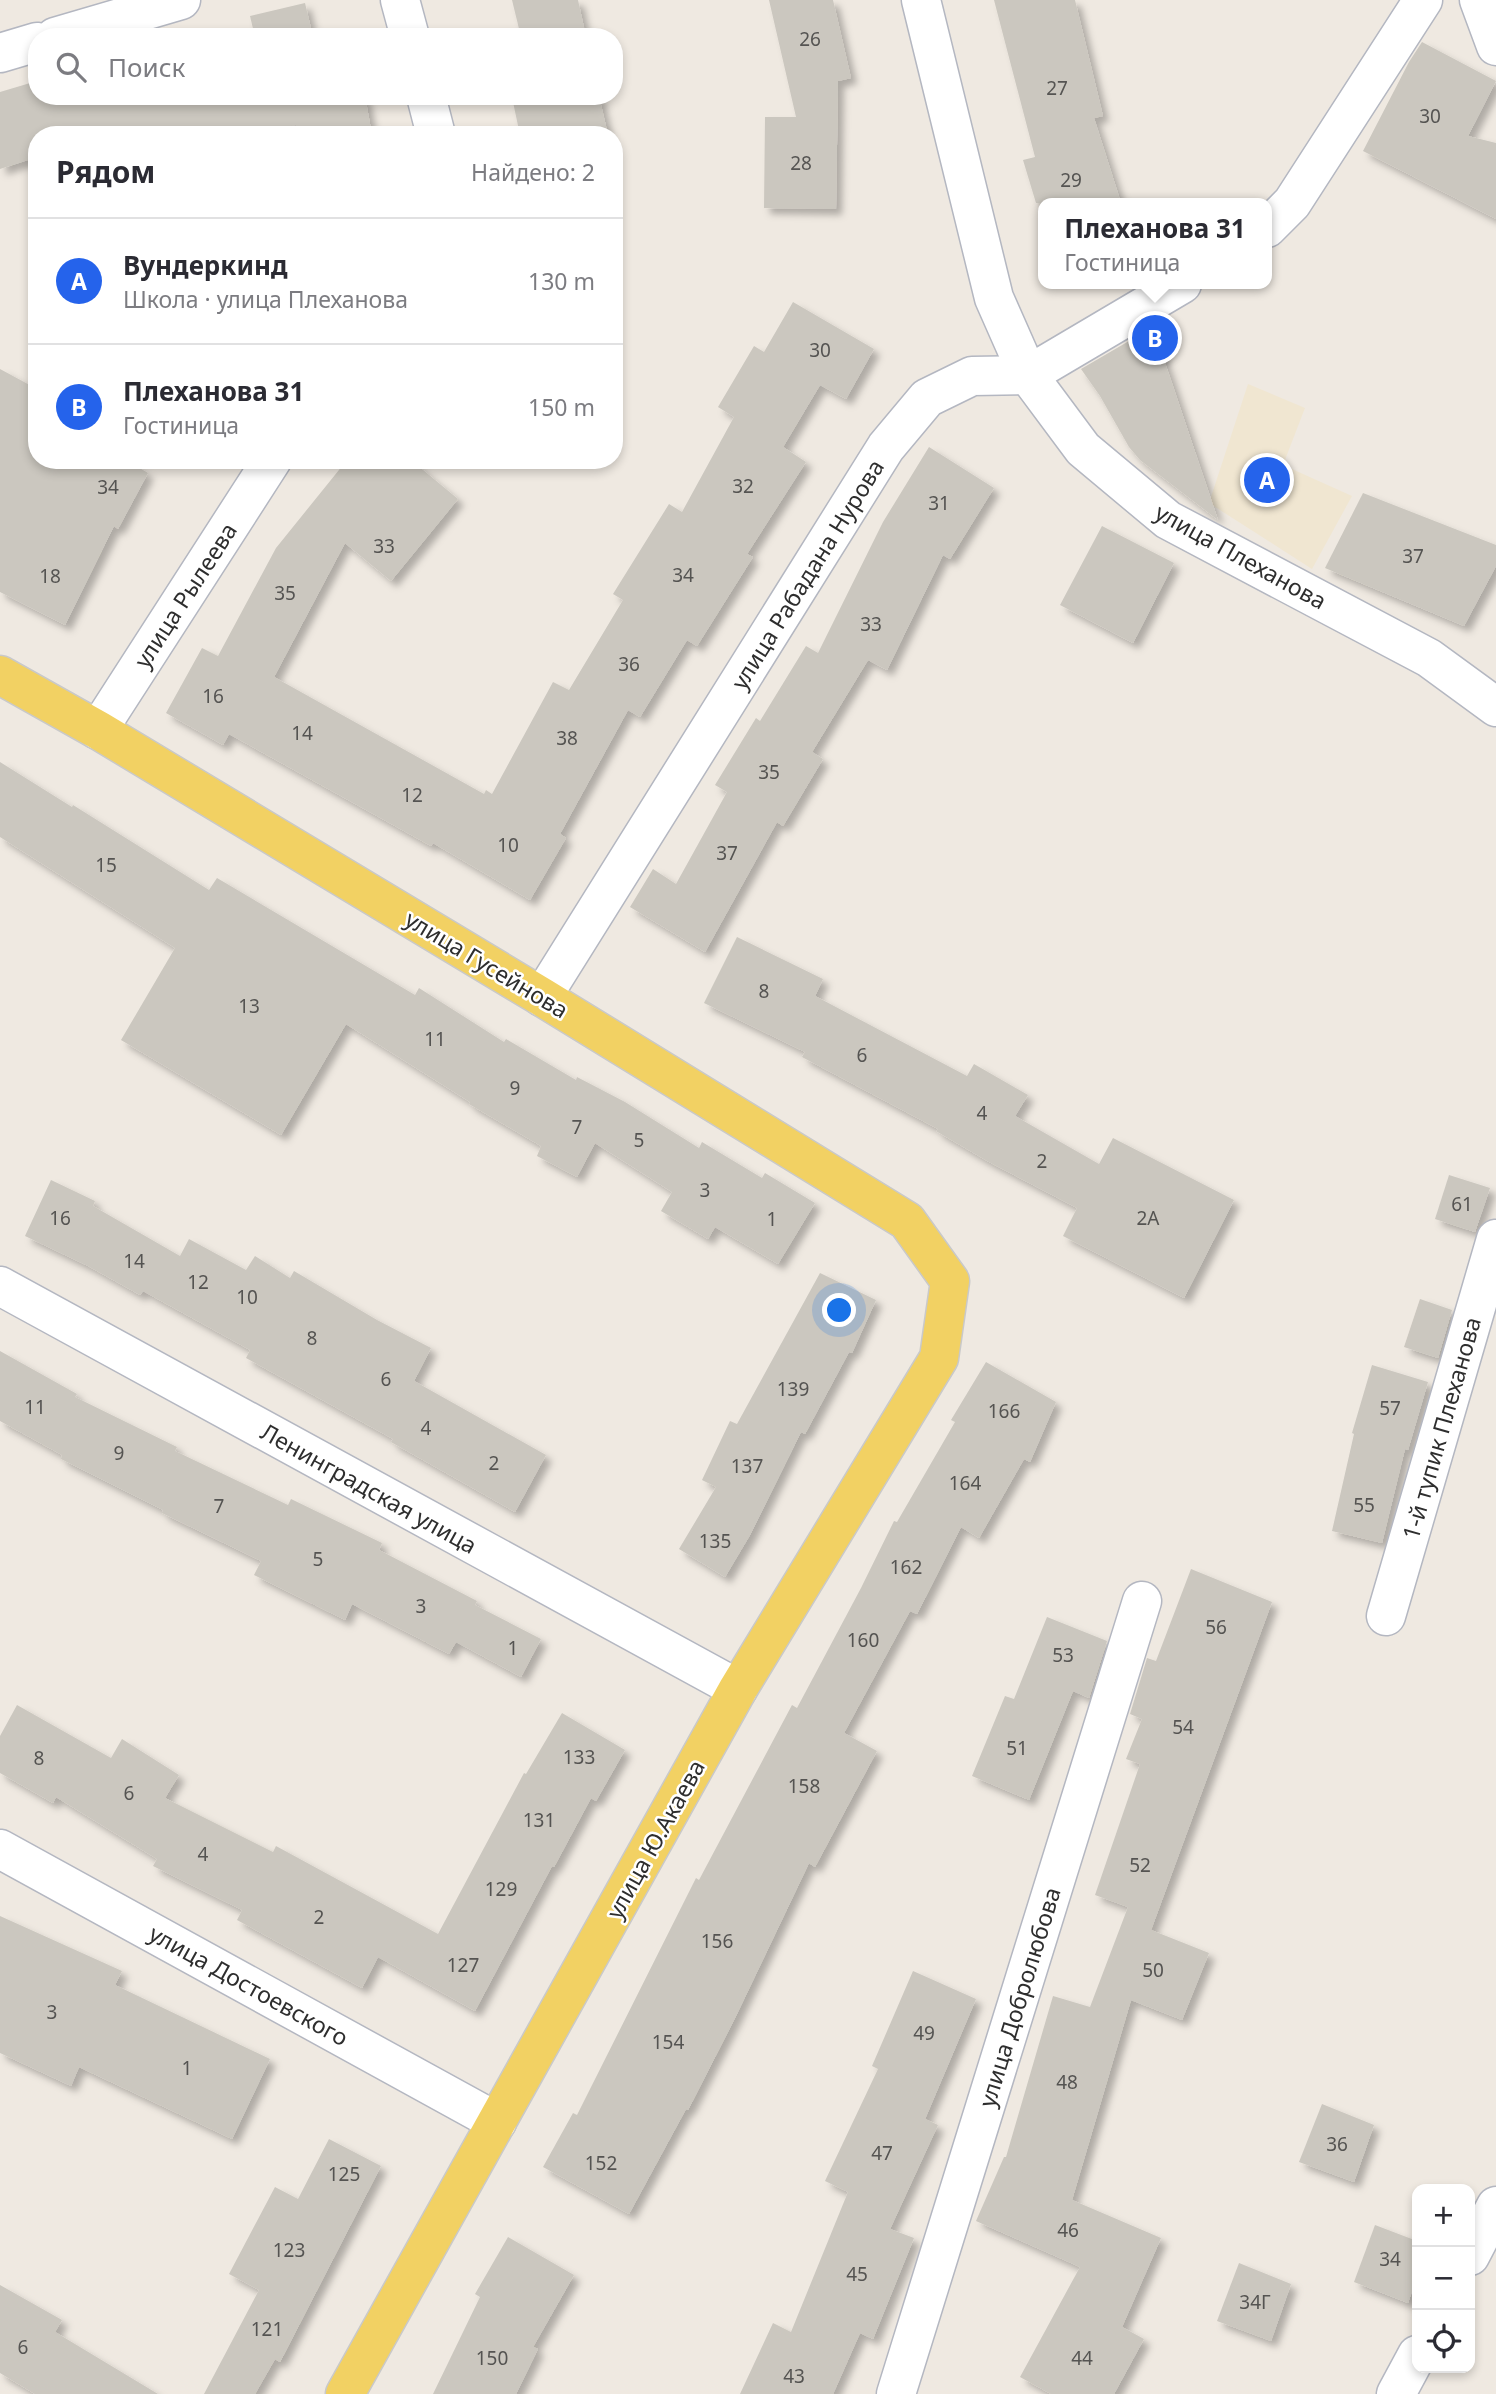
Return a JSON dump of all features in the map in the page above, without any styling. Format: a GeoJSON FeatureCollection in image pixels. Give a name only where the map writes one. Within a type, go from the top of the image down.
{"type":"FeatureCollection","features":[{"type":"Feature","properties":{"kind":"main road","name":"улица Гусейнова"},"geometry":{"type":"LineString","coordinates":[[0,675],[99,730],[907,1221],[950,1281]]}},
{"type":"Feature","properties":{"kind":"main road","name":"улица Ю.Акаева"},"geometry":{"type":"LineString","coordinates":[[345,2394],[738,1689],[939,1357],[950,1281]]}},
{"type":"Feature","properties":{"kind":"street"},"geometry":{"type":"LineString","coordinates":[[86,28],[181,0]]}},
{"type":"Feature","properties":{"kind":"street"},"geometry":{"type":"LineString","coordinates":[[400,0],[408,28]]}},
{"type":"Feature","properties":{"kind":"street","name":"улица Плеханова"},"geometry":{"type":"LineString","coordinates":[[921,0],[993,298],[1028,375],[1083,449],[1168,520],[1429,658],[1496,707]]}},
{"type":"Feature","properties":{"kind":"street"},"geometry":{"type":"LineString","coordinates":[[1272,223],[1292,203],[1423,0]]}},
{"type":"Feature","properties":{"kind":"street"},"geometry":{"type":"LineString","coordinates":[[1479,0],[1496,46]]}},
{"type":"Feature","properties":{"kind":"street"},"geometry":{"type":"LineString","coordinates":[[0,53],[28,45]]}},
{"type":"Feature","properties":{"kind":"street"},"geometry":{"type":"LineString","coordinates":[[428,105],[434,126]]}},
{"type":"Feature","properties":{"kind":"street","name":"улица Рабадана Нурова"},"geometry":{"type":"LineString","coordinates":[[542,997],[886,447],[927,398],[972,376],[1028,375],[1174,289]]}},
{"type":"Feature","properties":{"kind":"street","name":"улица Рылеева"},"geometry":{"type":"LineString","coordinates":[[99,730],[266,469]]}},
{"type":"Feature","properties":{"kind":"street","name":"1-й тупик Плеханова"},"geometry":{"type":"LineString","coordinates":[[1387,1616],[1496,1239]]}},
{"type":"Feature","properties":{"kind":"street","name":"Ленинградская улица"},"geometry":{"type":"LineString","coordinates":[[0,1286],[738,1689]]}},
{"type":"Feature","properties":{"kind":"street","name":"улица Добролюбова"},"geometry":{"type":"LineString","coordinates":[[897,2394],[1142,1601]]}},
{"type":"Feature","properties":{"kind":"street","name":"улица Достоевского"},"geometry":{"type":"LineString","coordinates":[[0,1849],[497,2122]]}},
{"type":"Feature","properties":{"kind":"street"},"geometry":{"type":"LineString","coordinates":[[1475,2247],[1496,2206]]}},
{"type":"Feature","properties":{"kind":"street"},"geometry":{"type":"LineString","coordinates":[[1396,2394],[1412,2364]]}},
{"type":"Feature","properties":{"kind":"shaded area"},"geometry":{"type":"Polygon","coordinates":[[[1248,384],[1305,408],[1283,465],[1352,496],[1312,569],[1209,503],[1248,384]]]}},
{"type":"Feature","properties":{"kind":"building"},"geometry":{"type":"Polygon","coordinates":[[[512,0],[578,0],[584,28],[519,28],[512,0]]]}},
{"type":"Feature","properties":{"kind":"building"},"geometry":{"type":"Polygon","coordinates":[[[769,0],[833,0],[851,78],[838,81],[836,209],[764,208],[765,117],[796,117],[769,0]]]}},
{"type":"Feature","properties":{"kind":"building"},"geometry":{"type":"Polygon","coordinates":[[[994,0],[1075,0],[1103,116],[1094,118],[1119,198],[1038,198],[1036,203],[1023,160],[1035,157],[994,0]]]}},
{"type":"Feature","properties":{"kind":"building"},"geometry":{"type":"Polygon","coordinates":[[[305,3],[311,28],[253,28],[250,16],[305,3]]]}},
{"type":"Feature","properties":{"kind":"building"},"geometry":{"type":"Polygon","coordinates":[[[1422,42],[1496,81],[1468,136],[1496,143],[1496,219],[1363,151],[1422,42]]]}},
{"type":"Feature","properties":{"kind":"building"},"geometry":{"type":"Polygon","coordinates":[[[28,84],[28,105],[367,105],[370,126],[28,126],[28,160],[0,169],[0,92],[28,84]]]}},
{"type":"Feature","properties":{"kind":"building"},"geometry":{"type":"Polygon","coordinates":[[[514,105],[601,105],[606,126],[518,126],[514,105]]]}},
{"type":"Feature","properties":{"kind":"building"},"geometry":{"type":"Polygon","coordinates":[[[793,302],[874,349],[846,399],[820,385],[783,447],[806,462],[747,554],[753,557],[697,646],[687,640],[640,717],[628,710],[560,834],[566,838],[530,900],[433,843],[431,846],[229,734],[223,745],[166,713],[202,648],[218,656],[276,548],[340,469],[422,469],[458,499],[391,581],[345,543],[274,677],[484,794],[486,790],[492,794],[553,682],[569,690],[623,600],[613,594],[669,504],[682,512],[734,417],[718,407],[754,346],[764,352],[793,302]]]}},
{"type":"Feature","properties":{"kind":"building"},"geometry":{"type":"Polygon","coordinates":[[[1153,327],[1218,520],[1140,460],[1129,447],[1081,369],[1153,327]]]}},
{"type":"Feature","properties":{"kind":"building"},"geometry":{"type":"Polygon","coordinates":[[[0,369],[28,384],[28,469],[141,469],[148,473],[118,529],[114,526],[65,625],[0,592],[0,369]]]}},
{"type":"Feature","properties":{"kind":"building"},"geometry":{"type":"Polygon","coordinates":[[[929,447],[994,488],[950,559],[943,555],[887,670],[868,660],[812,752],[823,759],[783,826],[777,822],[705,952],[630,907],[653,869],[676,884],[727,792],[715,785],[756,718],[760,721],[806,646],[818,653],[883,522],[929,447]]]}},
{"type":"Feature","properties":{"kind":"building"},"geometry":{"type":"Polygon","coordinates":[[[1363,493],[1496,545],[1496,566],[1464,626],[1325,568],[1363,493]]]}},
{"type":"Feature","properties":{"kind":"building"},"geometry":{"type":"Polygon","coordinates":[[[1102,526],[1174,563],[1133,643],[1060,605],[1102,526]]]}},
{"type":"Feature","properties":{"kind":"building"},"geometry":{"type":"Polygon","coordinates":[[[0,762],[209,890],[217,878],[415,995],[419,988],[504,1042],[506,1039],[576,1080],[577,1077],[625,1102],[699,1148],[702,1142],[762,1178],[765,1173],[815,1203],[778,1264],[715,1227],[708,1239],[661,1211],[672,1192],[595,1143],[577,1177],[537,1156],[541,1146],[469,1104],[470,1102],[346,1024],[281,1135],[121,1040],[175,948],[0,837],[0,762]]]}},
{"type":"Feature","properties":{"kind":"building"},"geometry":{"type":"Polygon","coordinates":[[[737,937],[823,979],[815,996],[967,1076],[974,1064],[1028,1095],[1015,1116],[1099,1164],[1113,1138],[1234,1200],[1184,1298],[1063,1236],[1077,1208],[989,1162],[936,1131],[938,1129],[802,1057],[805,1052],[704,1003],[737,937]]]}},
{"type":"Feature","properties":{"kind":"building"},"geometry":{"type":"Polygon","coordinates":[[[1449,1175],[1490,1188],[1475,1232],[1435,1219],[1449,1175]]]}},
{"type":"Feature","properties":{"kind":"building"},"geometry":{"type":"Polygon","coordinates":[[[51,1180],[95,1201],[93,1206],[180,1256],[189,1239],[246,1270],[255,1256],[290,1278],[294,1271],[431,1348],[414,1381],[546,1455],[515,1512],[391,1442],[393,1439],[246,1358],[250,1350],[143,1291],[140,1295],[25,1236],[51,1180]]]}},
{"type":"Feature","properties":{"kind":"building"},"geometry":{"type":"Polygon","coordinates":[[[820,1273],[876,1300],[852,1353],[849,1352],[805,1434],[801,1432],[750,1535],[725,1577],[679,1549],[716,1487],[702,1480],[730,1421],[737,1424],[820,1273]]]}},
{"type":"Feature","properties":{"kind":"building"},"geometry":{"type":"Polygon","coordinates":[[[1420,1299],[1452,1310],[1438,1358],[1404,1347],[1420,1299]]]}},
{"type":"Feature","properties":{"kind":"building"},"geometry":{"type":"Polygon","coordinates":[[[0,1351],[77,1394],[75,1397],[177,1447],[175,1451],[288,1505],[291,1499],[382,1543],[379,1550],[477,1601],[475,1605],[541,1639],[521,1677],[456,1642],[449,1654],[352,1604],[345,1620],[254,1575],[261,1561],[162,1513],[163,1510],[61,1459],[62,1455],[0,1421],[0,1351]]]}},
{"type":"Feature","properties":{"kind":"building"},"geometry":{"type":"Polygon","coordinates":[[[986,1362],[1056,1402],[1030,1462],[1024,1459],[979,1538],[961,1527],[917,1614],[910,1611],[844,1733],[877,1751],[815,1867],[809,1863],[688,2110],[686,2109],[629,2214],[543,2167],[573,2113],[577,2115],[696,1878],[699,1880],[792,1705],[797,1708],[894,1521],[897,1522],[955,1422],[951,1420],[986,1362]]]}},
{"type":"Feature","properties":{"kind":"building"},"geometry":{"type":"Polygon","coordinates":[[[1372,1365],[1428,1382],[1408,1450],[1405,1449],[1382,1543],[1332,1531],[1354,1434],[1352,1433],[1372,1365]]]}},
{"type":"Feature","properties":{"kind":"building"},"geometry":{"type":"Polygon","coordinates":[[[1191,1569],[1272,1602],[1151,1930],[1209,1953],[1182,2020],[1131,2000],[1072,2200],[1161,2238],[1122,2327],[1144,2339],[1114,2394],[1051,2394],[1020,2377],[1080,2267],[976,2221],[1006,2157],[1053,1996],[1090,2007],[1128,1907],[1095,1895],[1140,1764],[1126,1759],[1142,1719],[1130,1714],[1147,1658],[1156,1661],[1191,1569]]]}},
{"type":"Feature","properties":{"kind":"building"},"geometry":{"type":"Polygon","coordinates":[[[1047,1617],[1107,1641],[1089,1698],[1073,1691],[1029,1800],[972,1776],[1005,1696],[1014,1699],[1047,1617]]]}},
{"type":"Feature","properties":{"kind":"building"},"geometry":{"type":"Polygon","coordinates":[[[17,1705],[111,1758],[122,1739],[179,1775],[165,1798],[273,1852],[276,1846],[438,1934],[524,1773],[526,1774],[562,1713],[625,1750],[596,1801],[591,1798],[475,2011],[378,1957],[362,1988],[237,1920],[242,1910],[153,1866],[157,1859],[56,1797],[53,1803],[0,1773],[0,1736],[17,1705]]]}},
{"type":"Feature","properties":{"kind":"building"},"geometry":{"type":"Polygon","coordinates":[[[0,1916],[122,1971],[115,1985],[270,2059],[232,2139],[79,2067],[71,2086],[0,2053],[0,1916]]]}},
{"type":"Feature","properties":{"kind":"building"},"geometry":{"type":"Polygon","coordinates":[[[913,1971],[976,1999],[925,2119],[938,2125],[890,2229],[914,2238],[873,2339],[860,2333],[833,2394],[740,2394],[773,2323],[791,2332],[848,2192],[825,2181],[878,2069],[872,2066],[913,1971]]]}},
{"type":"Feature","properties":{"kind":"building"},"geometry":{"type":"Polygon","coordinates":[[[1322,2104],[1374,2125],[1354,2182],[1299,2162],[1322,2104]]]}},
{"type":"Feature","properties":{"kind":"building"},"geometry":{"type":"Polygon","coordinates":[[[329,2139],[381,2166],[280,2362],[275,2359],[255,2394],[204,2394],[259,2290],[229,2274],[275,2187],[298,2199],[329,2139]]]}},
{"type":"Feature","properties":{"kind":"building"},"geometry":{"type":"Polygon","coordinates":[[[1375,2225],[1412,2239],[1412,2291],[1408,2303],[1354,2282],[1375,2225]]]}},
{"type":"Feature","properties":{"kind":"building"},"geometry":{"type":"Polygon","coordinates":[[[508,2237],[574,2275],[533,2347],[538,2349],[516,2394],[433,2394],[480,2297],[475,2294],[508,2237]]]}},
{"type":"Feature","properties":{"kind":"building"},"geometry":{"type":"Polygon","coordinates":[[[1239,2263],[1291,2284],[1271,2341],[1217,2321],[1239,2263]]]}},
{"type":"Feature","properties":{"kind":"building"},"geometry":{"type":"Polygon","coordinates":[[[0,2285],[62,2320],[55,2332],[158,2394],[35,2394],[0,2373],[0,2285]]]}},
{"type":"Feature","properties":{"kind":"place","name":"Плеханова 31"},"geometry":{"type":"Point","coordinates":[1155,338]}},
{"type":"Feature","properties":{"kind":"place","name":"Вундеркинд"},"geometry":{"type":"Point","coordinates":[1267,480]}}]}
